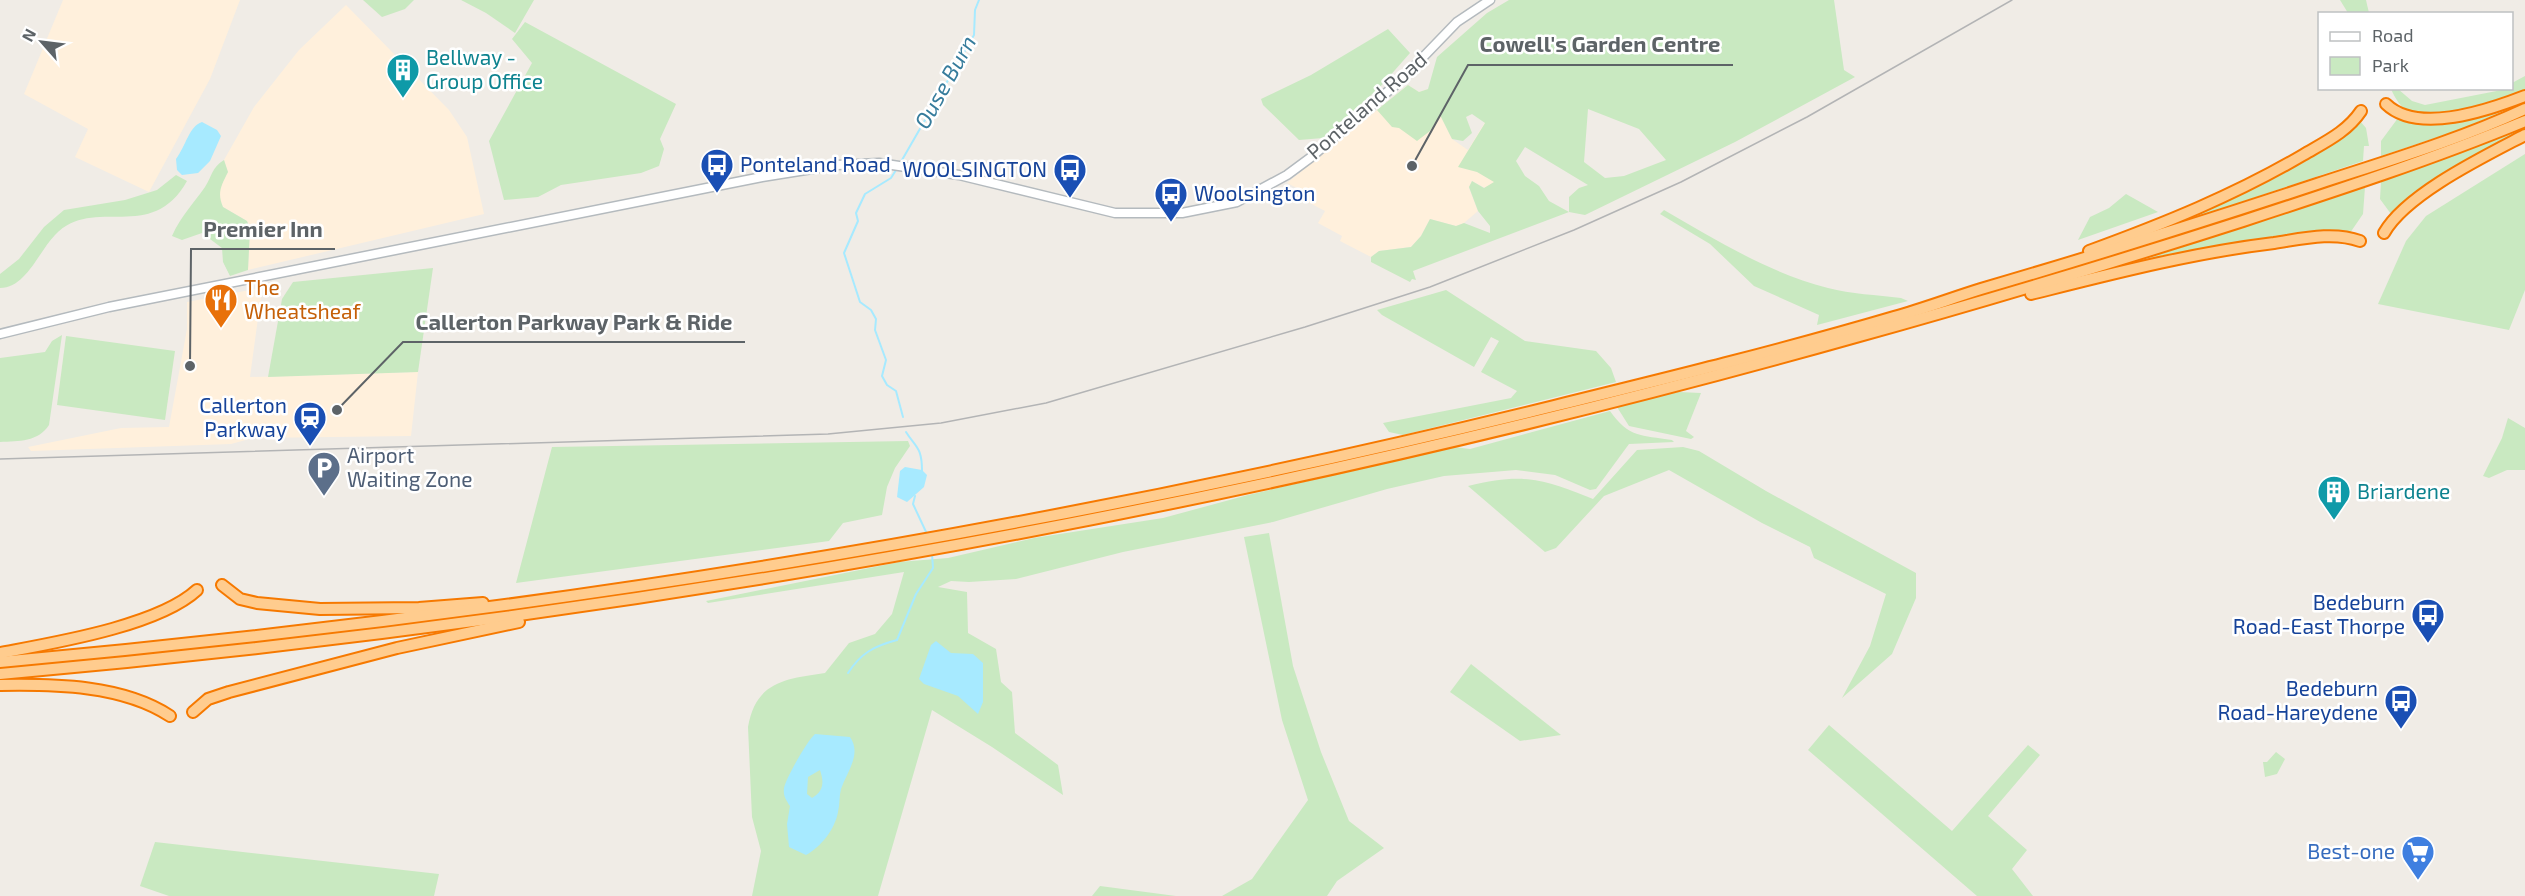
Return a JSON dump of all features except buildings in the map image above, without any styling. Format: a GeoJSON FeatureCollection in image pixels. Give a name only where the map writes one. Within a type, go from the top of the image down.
{"type":"FeatureCollection","features":[{"type":"Feature","properties":{"kind":"highway"},"geometry":{"type":"LineString","coordinates":[[2386,104],[2402,116],[2422,120],[2470,112],[2525,96]]}},
{"type":"Feature","properties":{"kind":"highway"},"geometry":{"type":"LineString","coordinates":[[0,662],[226,640],[600,593],[1003,526],[1436,435],[1730,362],[1903,315],[2301,190],[2441,142],[2525,109]]}},
{"type":"Feature","properties":{"kind":"highway"},"geometry":{"type":"LineString","coordinates":[[1984,289],[2216,201],[2332,138],[2346,128],[2361,111]]}},
{"type":"Feature","properties":{"kind":"highway"},"geometry":{"type":"LineString","coordinates":[[0,674],[415,630],[640,598],[829,568],[1046,529],[1329,470],[1574,413],[1979,302],[2289,206],[2452,150],[2525,121]]}},
{"type":"Feature","properties":{"kind":"highway"},"geometry":{"type":"LineString","coordinates":[[2384,232],[2392,219],[2407,206],[2468,167],[2525,135]]}},
{"type":"Feature","properties":{"kind":"highway"},"geometry":{"type":"LineString","coordinates":[[1979,302],[2025,295],[2168,260],[2235,248],[2334,236],[2360,241]]}},
{"type":"Feature","properties":{"kind":"highway"},"geometry":{"type":"LineString","coordinates":[[222,585],[240,598],[257,603],[360,610],[419,608],[600,593]]}},
{"type":"Feature","properties":{"kind":"highway"},"geometry":{"type":"LineString","coordinates":[[0,652],[63,641],[126,624],[181,603],[197,590]]}},
{"type":"Feature","properties":{"kind":"highway"},"geometry":{"type":"LineString","coordinates":[[193,712],[208,699],[218,695],[376,654],[640,598]]}},
{"type":"Feature","properties":{"kind":"highway"},"geometry":{"type":"LineString","coordinates":[[0,685],[46,686],[120,696],[148,703],[170,716]]}},
{"type":"Feature","properties":{"kind":"main road","name":"Ponteland Road"},"geometry":{"type":"LineString","coordinates":[[0,334],[109,307],[244,279],[762,177],[837,165],[879,163],[926,169],[1116,213],[1182,213],[1237,202],[1287,175],[1310,158],[1401,81],[1457,22],[1490,0]]}},
{"type":"Feature","properties":{"kind":"shaded area"},"geometry":{"type":"Polygon","coordinates":[[[63,0],[240,0],[210,79],[149,192],[75,157],[88,129],[24,94],[63,0]]]}},
{"type":"Feature","properties":{"kind":"shaded area"},"geometry":{"type":"Polygon","coordinates":[[[346,5],[449,110],[467,137],[484,214],[248,270],[250,229],[247,221],[223,207],[219,198],[219,188],[228,172],[224,160],[254,107],[299,50],[346,5]]]}},
{"type":"Feature","properties":{"kind":"shaded area"},"geometry":{"type":"Polygon","coordinates":[[[1408,85],[1419,92],[1428,89],[1452,139],[1468,150],[1485,122],[1497,181],[1485,188],[1472,181],[1469,188],[1478,211],[1464,223],[1456,226],[1430,219],[1421,236],[1411,247],[1379,251],[1371,257],[1340,241],[1342,236],[1318,223],[1325,211],[1302,199],[1305,192],[1287,183],[1408,85]]]}},
{"type":"Feature","properties":{"kind":"shaded area"},"geometry":{"type":"Polygon","coordinates":[[[255,289],[261,296],[250,377],[418,372],[411,436],[253,438],[231,444],[31,451],[28,447],[121,428],[169,427],[187,329],[187,302],[255,289]]]}},
{"type":"Feature","properties":{"kind":"green space"},"geometry":{"type":"Polygon","coordinates":[[[363,0],[414,0],[405,9],[382,17],[363,0]]]}},
{"type":"Feature","properties":{"kind":"green space"},"geometry":{"type":"Polygon","coordinates":[[[461,0],[534,0],[515,33],[486,13],[461,0]]]}},
{"type":"Feature","properties":{"kind":"green space"},"geometry":{"type":"Polygon","coordinates":[[[1509,0],[1834,0],[1844,70],[1855,77],[1735,142],[1585,215],[1569,212],[1413,271],[1416,280],[1412,279],[1410,282],[1371,262],[1371,257],[1379,251],[1411,247],[1421,236],[1430,219],[1456,226],[1464,223],[1490,233],[1490,226],[1478,211],[1469,187],[1472,181],[1484,188],[1494,182],[1477,172],[1458,167],[1485,123],[1472,114],[1466,117],[1472,133],[1463,141],[1452,139],[1440,115],[1430,131],[1417,141],[1399,128],[1392,127],[1377,110],[1408,85],[1419,92],[1428,89],[1437,57],[1487,13],[1509,0]],[[1588,109],[1584,162],[1605,178],[1624,176],[1666,160],[1639,129],[1588,109]],[[1525,147],[1516,161],[1525,176],[1539,186],[1549,201],[1569,212],[1569,197],[1579,188],[1588,185],[1525,147]]]}},
{"type":"Feature","properties":{"kind":"green space"},"geometry":{"type":"Polygon","coordinates":[[[2340,0],[2366,0],[2369,12],[2347,12],[2340,0]]]}},
{"type":"Feature","properties":{"kind":"green space"},"geometry":{"type":"Polygon","coordinates":[[[525,22],[676,104],[660,139],[664,149],[659,166],[641,173],[561,185],[538,197],[504,200],[489,141],[532,63],[512,39],[525,22]]]}},
{"type":"Feature","properties":{"kind":"green space"},"geometry":{"type":"Polygon","coordinates":[[[1388,29],[1410,53],[1380,87],[1323,138],[1299,140],[1263,105],[1261,99],[1311,75],[1388,29]]]}},
{"type":"Feature","properties":{"kind":"green space"},"geometry":{"type":"Polygon","coordinates":[[[2525,76],[2525,90],[2468,108],[2422,115],[2405,109],[2391,90],[2399,90],[2412,101],[2425,105],[2502,90],[2513,90],[2513,82],[2525,76]]]}},
{"type":"Feature","properties":{"kind":"green space"},"geometry":{"type":"Polygon","coordinates":[[[2525,99],[2525,102],[2459,130],[2381,156],[2381,141],[2398,118],[2425,123],[2525,99]]]}},
{"type":"Feature","properties":{"kind":"green space"},"geometry":{"type":"Polygon","coordinates":[[[2360,121],[2366,128],[2369,146],[2364,146],[2363,161],[2149,233],[2253,189],[2302,161],[2360,121]]]}},
{"type":"Feature","properties":{"kind":"green space"},"geometry":{"type":"Polygon","coordinates":[[[2525,126],[2525,129],[2489,148],[2391,214],[2380,199],[2381,182],[2384,179],[2525,126]]]}},
{"type":"Feature","properties":{"kind":"green space"},"geometry":{"type":"Polygon","coordinates":[[[2525,154],[2525,290],[2509,330],[2378,304],[2406,241],[2426,216],[2525,154]]]}},
{"type":"Feature","properties":{"kind":"green space"},"geometry":{"type":"Polygon","coordinates":[[[224,160],[228,172],[221,190],[220,198],[223,207],[247,221],[250,229],[248,270],[230,276],[223,262],[222,248],[202,233],[182,240],[172,236],[215,169],[224,160]]]}},
{"type":"Feature","properties":{"kind":"green space"},"geometry":{"type":"Polygon","coordinates":[[[176,175],[187,181],[173,200],[157,211],[122,217],[87,218],[70,224],[55,235],[25,275],[17,282],[0,288],[0,274],[19,259],[44,227],[64,210],[125,200],[157,190],[176,175]]]}},
{"type":"Feature","properties":{"kind":"green space"},"geometry":{"type":"Polygon","coordinates":[[[2365,187],[2363,214],[2350,233],[2201,249],[2124,266],[2365,187]]]}},
{"type":"Feature","properties":{"kind":"green space"},"geometry":{"type":"Polygon","coordinates":[[[2126,194],[2158,212],[2078,240],[2090,217],[2109,208],[2126,194]]]}},
{"type":"Feature","properties":{"kind":"green space"},"geometry":{"type":"Polygon","coordinates":[[[1664,210],[1743,255],[1806,282],[1837,290],[1901,298],[1908,301],[1817,325],[1819,315],[1754,286],[1710,244],[1660,214],[1664,210]]]}},
{"type":"Feature","properties":{"kind":"green space"},"geometry":{"type":"Polygon","coordinates":[[[433,268],[418,372],[268,377],[282,299],[293,282],[433,268]]]}},
{"type":"Feature","properties":{"kind":"green space"},"geometry":{"type":"Polygon","coordinates":[[[1446,290],[1525,341],[1596,351],[1611,368],[1616,382],[1403,435],[1389,432],[1383,423],[1511,398],[1517,391],[1481,372],[1499,341],[1491,337],[1474,367],[1377,310],[1446,290]]]}},
{"type":"Feature","properties":{"kind":"green space"},"geometry":{"type":"Polygon","coordinates":[[[62,335],[49,425],[45,431],[34,438],[0,442],[0,358],[45,352],[52,341],[62,335]]]}},
{"type":"Feature","properties":{"kind":"green space"},"geometry":{"type":"Polygon","coordinates":[[[66,336],[175,351],[165,420],[57,405],[66,336]]]}},
{"type":"Feature","properties":{"kind":"green space"},"geometry":{"type":"Polygon","coordinates":[[[1701,393],[1686,431],[1694,437],[1691,439],[1629,426],[1617,407],[1660,394],[1701,393]]]}},
{"type":"Feature","properties":{"kind":"green space"},"geometry":{"type":"Polygon","coordinates":[[[1610,411],[1623,426],[1636,434],[1674,442],[1629,444],[1596,489],[1590,490],[1555,475],[1516,470],[1444,476],[1387,489],[1273,522],[1123,552],[1016,579],[951,581],[938,587],[967,592],[968,633],[996,649],[1001,682],[1012,692],[1015,733],[1058,765],[1063,795],[932,710],[878,896],[752,896],[761,851],[752,817],[748,727],[752,712],[758,700],[775,685],[825,673],[849,643],[875,634],[892,614],[904,572],[708,603],[706,601],[899,562],[948,558],[1034,538],[1163,518],[1248,495],[1454,447],[1470,449],[1610,411]]]}},
{"type":"Feature","properties":{"kind":"green space"},"geometry":{"type":"Polygon","coordinates":[[[2508,418],[2525,428],[2525,470],[2507,470],[2489,478],[2483,476],[2502,438],[2508,418]]]}},
{"type":"Feature","properties":{"kind":"green space"},"geometry":{"type":"Polygon","coordinates":[[[908,441],[910,446],[895,468],[887,487],[882,515],[843,523],[829,541],[516,583],[552,447],[908,441]]]}},
{"type":"Feature","properties":{"kind":"green space"},"geometry":{"type":"Polygon","coordinates":[[[1683,447],[1699,451],[1766,491],[1916,573],[1916,598],[1892,654],[1842,698],[1870,646],[1886,594],[1814,558],[1810,547],[1762,523],[1669,470],[1604,496],[1556,548],[1545,552],[1468,486],[1503,480],[1532,480],[1559,486],[1593,499],[1637,450],[1683,447]]]}},
{"type":"Feature","properties":{"kind":"green space"},"geometry":{"type":"Polygon","coordinates":[[[1269,533],[1293,666],[1321,752],[1349,821],[1384,848],[1337,881],[1327,896],[1222,896],[1252,879],[1308,800],[1282,720],[1244,537],[1269,533]]]}},
{"type":"Feature","properties":{"kind":"green space"},"geometry":{"type":"Polygon","coordinates":[[[1471,664],[1561,735],[1520,741],[1450,692],[1471,664]]]}},
{"type":"Feature","properties":{"kind":"green space"},"geometry":{"type":"Polygon","coordinates":[[[1829,725],[1952,831],[2028,745],[2040,755],[1988,816],[2027,850],[2012,869],[2033,896],[1977,896],[1808,750],[1829,725]]]}},
{"type":"Feature","properties":{"kind":"green space"},"geometry":{"type":"Polygon","coordinates":[[[2276,752],[2285,759],[2277,774],[2265,777],[2263,762],[2267,762],[2276,752]]]}},
{"type":"Feature","properties":{"kind":"green space"},"geometry":{"type":"Polygon","coordinates":[[[155,842],[439,874],[434,896],[169,896],[140,886],[155,842]]]}},
{"type":"Feature","properties":{"kind":"green space"},"geometry":{"type":"Polygon","coordinates":[[[1100,886],[1176,896],[1092,896],[1100,886]]]}},
{"type":"Feature","properties":{"kind":"water"},"geometry":{"type":"Polygon","coordinates":[[[202,122],[217,130],[221,136],[210,161],[198,173],[182,175],[177,170],[176,159],[191,132],[202,122]]]}},
{"type":"Feature","properties":{"kind":"water"},"geometry":{"type":"Polygon","coordinates":[[[905,467],[922,470],[927,475],[924,487],[907,502],[897,497],[900,471],[905,467]]]}},
{"type":"Feature","properties":{"kind":"water"},"geometry":{"type":"Polygon","coordinates":[[[936,641],[951,653],[973,654],[983,663],[983,702],[978,714],[958,696],[924,684],[919,679],[931,645],[936,641]]]}},
{"type":"Feature","properties":{"kind":"water"},"geometry":{"type":"Polygon","coordinates":[[[815,734],[850,737],[854,756],[841,789],[839,809],[834,825],[822,842],[806,855],[789,847],[787,824],[790,806],[784,791],[793,768],[815,734]],[[820,770],[808,777],[807,794],[812,798],[821,789],[820,770]]]}},
{"type":"Feature","properties":{"kind":"waterway","name":"Ouse Burn"},"geometry":{"type":"LineString","coordinates":[[902,160],[974,35],[975,10],[979,0]]}},
{"type":"Feature","properties":{"kind":"waterway","name":"Ouse Burn"},"geometry":{"type":"LineString","coordinates":[[896,170],[891,178],[865,194],[856,213],[858,221],[844,253],[860,302],[871,310],[876,319],[875,330],[886,360],[882,376],[887,385],[896,391],[903,417]]}},
{"type":"Feature","properties":{"kind":"waterway","name":"Ouse Burn"},"geometry":{"type":"LineString","coordinates":[[906,432],[920,452],[922,471]]}},
{"type":"Feature","properties":{"kind":"waterway","name":"Ouse Burn"},"geometry":{"type":"LineString","coordinates":[[915,496],[913,504],[927,534]]}},
{"type":"Feature","properties":{"kind":"waterway","name":"Ouse Burn"},"geometry":{"type":"LineString","coordinates":[[848,673],[869,651],[897,640],[916,594],[933,568],[932,554]]}},
{"type":"Feature","properties":{"kind":"tram line"},"geometry":{"type":"LineString","coordinates":[[0,459],[828,434],[941,423],[1046,403],[1305,327],[1430,287],[1574,230],[1681,182],[1807,117],[2012,0]]}},
{"type":"Feature","properties":{"kind":"place","name":"Bellway - Group Office"},"geometry":{"type":"Point","coordinates":[403,99]}},
{"type":"Feature","properties":{"kind":"place","name":"Cowell's Garden Centre"},"geometry":{"type":"Point","coordinates":[1412,166]}},
{"type":"Feature","properties":{"kind":"place","name":"Ponteland Road"},"geometry":{"type":"Point","coordinates":[717,194]}},
{"type":"Feature","properties":{"kind":"place","name":"WOOLSINGTON"},"geometry":{"type":"Point","coordinates":[1070,199]}},
{"type":"Feature","properties":{"kind":"place","name":"Woolsington"},"geometry":{"type":"Point","coordinates":[1171,223]}},
{"type":"Feature","properties":{"kind":"place","name":"The Wheatsheaf"},"geometry":{"type":"Point","coordinates":[221,329]}},
{"type":"Feature","properties":{"kind":"place","name":"Premier Inn"},"geometry":{"type":"Point","coordinates":[190,366]}},
{"type":"Feature","properties":{"kind":"place","name":"Callerton Parkway Park & Ride"},"geometry":{"type":"Point","coordinates":[337,410]}},
{"type":"Feature","properties":{"kind":"place","name":"Callerton Parkway"},"geometry":{"type":"Point","coordinates":[310,447]}},
{"type":"Feature","properties":{"kind":"place","name":"Airport Waiting Zone"},"geometry":{"type":"Point","coordinates":[324,497]}},
{"type":"Feature","properties":{"kind":"place","name":"Briardene"},"geometry":{"type":"Point","coordinates":[2334,521]}},
{"type":"Feature","properties":{"kind":"place","name":"Bedeburn Road-East Thorpe"},"geometry":{"type":"Point","coordinates":[2428,644]}},
{"type":"Feature","properties":{"kind":"place","name":"Bedeburn Road-Hareydene"},"geometry":{"type":"Point","coordinates":[2401,730]}},
{"type":"Feature","properties":{"kind":"place","name":"Best-one"},"geometry":{"type":"Point","coordinates":[2418,881]}}]}
